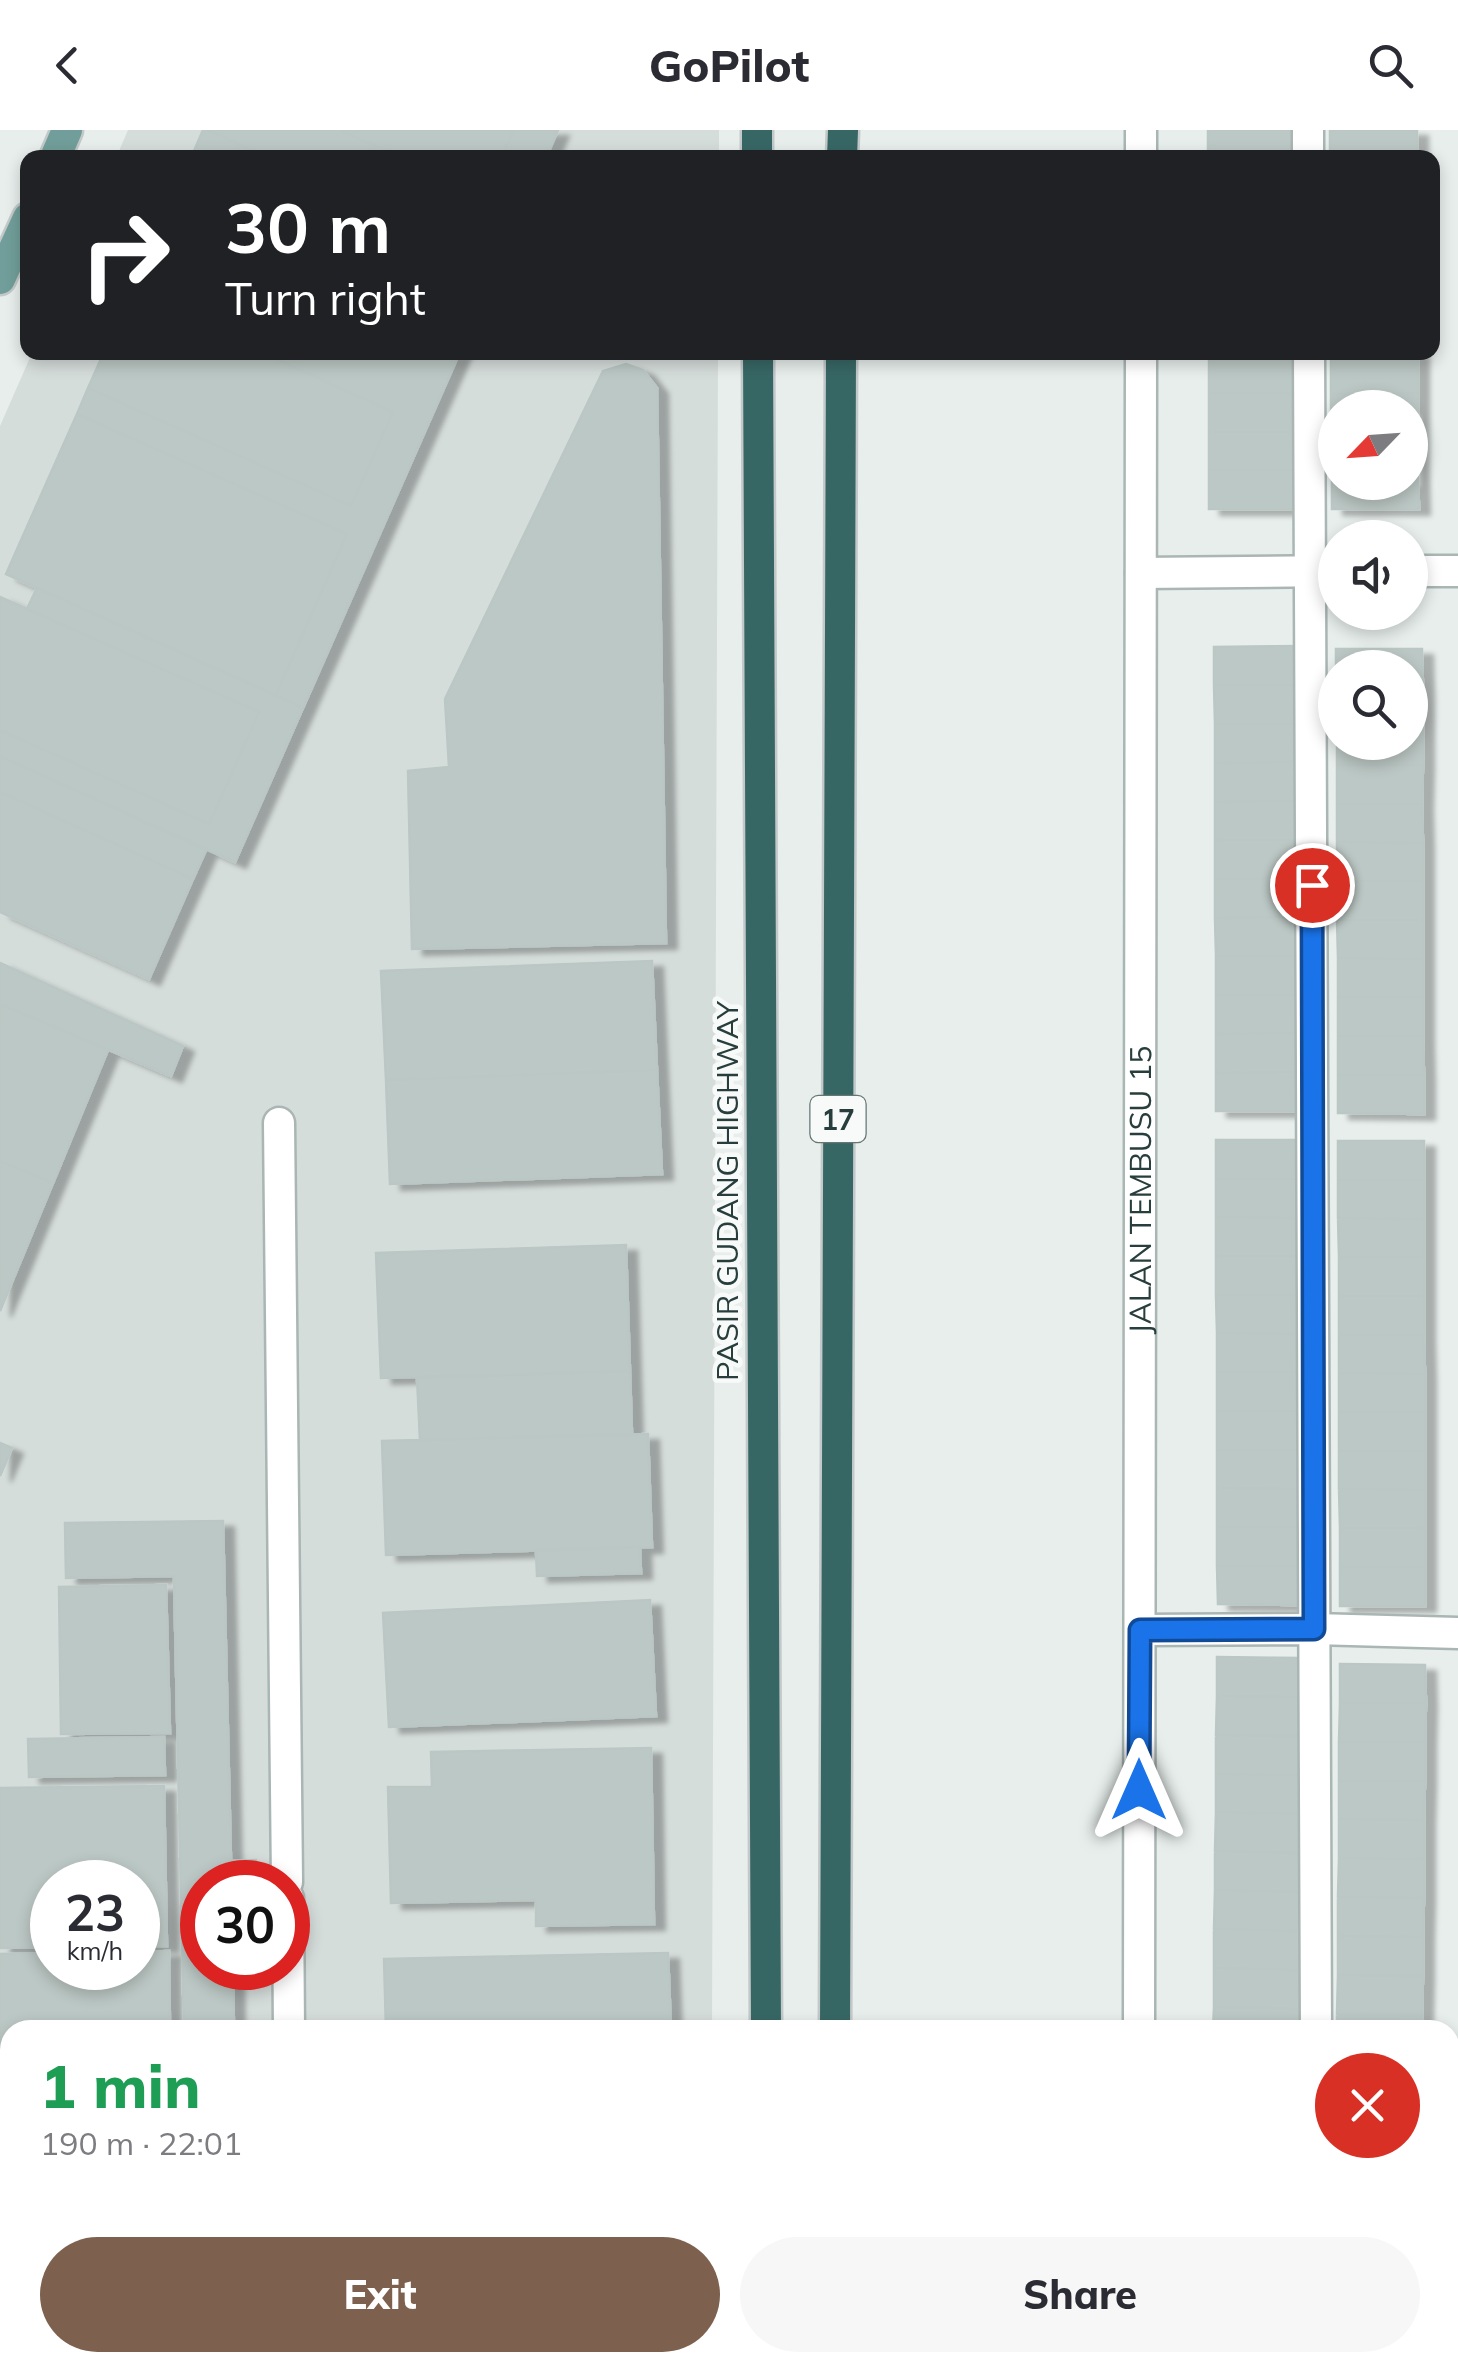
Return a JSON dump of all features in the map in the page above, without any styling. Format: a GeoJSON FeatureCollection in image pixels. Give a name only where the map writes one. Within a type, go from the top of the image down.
{"type":"FeatureCollection","features":[{"type":"Feature","properties":{"kind":"highway","name":"PASIR GUDANG HIGHWAY"},"geometry":{"type":"LineString","coordinates":[[758,360],[766,2020]]}},
{"type":"Feature","properties":{"kind":"highway","name":"17"},"geometry":{"type":"LineString","coordinates":[[835,2020],[842,360]]}},
{"type":"Feature","properties":{"kind":"main road"},"geometry":{"type":"LineString","coordinates":[[0,279],[20,235]]}},
{"type":"Feature","properties":{"kind":"street","name":"JALAN TEMBUSU 15"},"geometry":{"type":"LineString","coordinates":[[1139,2020],[1141,360]]}},
{"type":"Feature","properties":{"kind":"street"},"geometry":{"type":"LineString","coordinates":[[1310,360],[1320,520]]}},
{"type":"Feature","properties":{"kind":"street"},"geometry":{"type":"LineString","coordinates":[[1428,571],[1458,570]]}},
{"type":"Feature","properties":{"kind":"street"},"geometry":{"type":"LineString","coordinates":[[1141,573],[1318,571]]}},
{"type":"Feature","properties":{"kind":"street"},"geometry":{"type":"LineString","coordinates":[[1316,2020],[1314,1629],[1322,630]]}},
{"type":"Feature","properties":{"kind":"street"},"geometry":{"type":"LineString","coordinates":[[278,1122],[287,1860]]}},
{"type":"Feature","properties":{"kind":"street"},"geometry":{"type":"LineString","coordinates":[[1140,1630],[1458,1632]]}},
{"type":"Feature","properties":{"kind":"street"},"geometry":{"type":"LineString","coordinates":[[289,1990],[289,2020]]}},
{"type":"Feature","properties":{"kind":"shaded area"},"geometry":{"type":"Polygon","coordinates":[[[128,130],[719,130],[719,150],[119,150],[128,130]]]}},
{"type":"Feature","properties":{"kind":"shaded area"},"geometry":{"type":"Polygon","coordinates":[[[29,360],[718,360],[712,2020],[0,2020],[0,426],[29,360]]]}},
{"type":"Feature","properties":{"kind":"building"},"geometry":{"type":"Polygon","coordinates":[[[203,130],[208,130],[252,150],[194,150],[203,130]]]}},
{"type":"Feature","properties":{"kind":"building"},"geometry":{"type":"Polygon","coordinates":[[[208,130],[340,130],[384,150],[252,150],[208,130]]]}},
{"type":"Feature","properties":{"kind":"building"},"geometry":{"type":"Polygon","coordinates":[[[340,130],[514,130],[505,150],[384,150],[340,130]]]}},
{"type":"Feature","properties":{"kind":"building"},"geometry":{"type":"Polygon","coordinates":[[[514,130],[558,130],[549,150],[505,150],[514,130]]]}},
{"type":"Feature","properties":{"kind":"building"},"geometry":{"type":"Polygon","coordinates":[[[1208,130],[1295,130],[1295,150],[1208,150],[1208,130]]]}},
{"type":"Feature","properties":{"kind":"building"},"geometry":{"type":"Polygon","coordinates":[[[1330,130],[1417,130],[1417,150],[1330,150],[1330,130]]]}},
{"type":"Feature","properties":{"kind":"building"},"geometry":{"type":"Polygon","coordinates":[[[100,360],[278,360],[393,412],[351,506],[88,388],[100,360]]]}},
{"type":"Feature","properties":{"kind":"building"},"geometry":{"type":"Polygon","coordinates":[[[278,360],[456,360],[303,708],[276,695],[347,534],[77,414],[88,388],[351,506],[393,412],[278,360]]]}},
{"type":"Feature","properties":{"kind":"building"},"geometry":{"type":"Polygon","coordinates":[[[1209,360],[1296,360],[1296,393],[1209,393],[1209,360]]]}},
{"type":"Feature","properties":{"kind":"building"},"geometry":{"type":"Polygon","coordinates":[[[1331,360],[1418,360],[1418,390],[1331,390],[1331,360]]]}},
{"type":"Feature","properties":{"kind":"building"},"geometry":{"type":"Polygon","coordinates":[[[626,364],[643,370],[657,388],[666,943],[412,949],[408,771],[449,767],[445,699],[603,371],[626,364]]]}},
{"type":"Feature","properties":{"kind":"building"},"geometry":{"type":"Polygon","coordinates":[[[1209,393],[1296,393],[1296,432],[1209,432],[1209,393]]]}},
{"type":"Feature","properties":{"kind":"building"},"geometry":{"type":"Polygon","coordinates":[[[77,414],[347,534],[276,695],[6,574],[77,414]]]}},
{"type":"Feature","properties":{"kind":"building"},"geometry":{"type":"Polygon","coordinates":[[[1209,432],[1296,432],[1296,470],[1209,470],[1209,432]]]}},
{"type":"Feature","properties":{"kind":"building"},"geometry":{"type":"Polygon","coordinates":[[[1209,470],[1296,470],[1296,509],[1209,509],[1209,470]]]}},
{"type":"Feature","properties":{"kind":"building"},"geometry":{"type":"Polygon","coordinates":[[[1332,500],[1419,500],[1419,509],[1332,509],[1332,500]]]}},
{"type":"Feature","properties":{"kind":"building"},"geometry":{"type":"Polygon","coordinates":[[[37,588],[303,708],[235,862],[0,756],[0,730],[209,824],[259,712],[27,609],[37,588]]]}},
{"type":"Feature","properties":{"kind":"building"},"geometry":{"type":"Polygon","coordinates":[[[0,597],[259,712],[209,824],[0,730],[0,597]]]}},
{"type":"Feature","properties":{"kind":"building"},"geometry":{"type":"Polygon","coordinates":[[[1300,646],[1300,685],[1214,685],[1214,647],[1300,646]]]}},
{"type":"Feature","properties":{"kind":"building"},"geometry":{"type":"Polygon","coordinates":[[[1422,649],[1422,650],[1336,650],[1422,649]]]}},
{"type":"Feature","properties":{"kind":"building"},"geometry":{"type":"Polygon","coordinates":[[[1214,685],[1300,685],[1300,724],[1215,724],[1214,685]]]}},
{"type":"Feature","properties":{"kind":"building"},"geometry":{"type":"Polygon","coordinates":[[[1215,724],[1300,724],[1301,762],[1215,763],[1215,724]]]}},
{"type":"Feature","properties":{"kind":"building"},"geometry":{"type":"Polygon","coordinates":[[[0,756],[206,850],[193,879],[0,792],[0,756]]]}},
{"type":"Feature","properties":{"kind":"building"},"geometry":{"type":"Polygon","coordinates":[[[1337,760],[1423,760],[1423,765],[1337,765],[1337,760]]]}},
{"type":"Feature","properties":{"kind":"building"},"geometry":{"type":"Polygon","coordinates":[[[1301,762],[1301,801],[1215,802],[1215,763],[1301,762]]]}},
{"type":"Feature","properties":{"kind":"building"},"geometry":{"type":"Polygon","coordinates":[[[1337,765],[1423,765],[1422,804],[1337,804],[1337,765]]]}},
{"type":"Feature","properties":{"kind":"building"},"geometry":{"type":"Polygon","coordinates":[[[0,792],[193,879],[149,979],[0,912],[0,792]]]}},
{"type":"Feature","properties":{"kind":"building"},"geometry":{"type":"Polygon","coordinates":[[[1301,801],[1301,840],[1215,840],[1215,802],[1301,801]]]}},
{"type":"Feature","properties":{"kind":"building"},"geometry":{"type":"Polygon","coordinates":[[[1337,804],[1422,804],[1423,843],[1337,842],[1337,804]]]}},
{"type":"Feature","properties":{"kind":"building"},"geometry":{"type":"Polygon","coordinates":[[[1215,840],[1301,840],[1301,878],[1215,879],[1215,840]]]}},
{"type":"Feature","properties":{"kind":"building"},"geometry":{"type":"Polygon","coordinates":[[[1337,842],[1423,843],[1423,881],[1337,881],[1337,842]]]}},
{"type":"Feature","properties":{"kind":"building"},"geometry":{"type":"Polygon","coordinates":[[[1301,878],[1301,917],[1215,918],[1215,879],[1301,878]]]}},
{"type":"Feature","properties":{"kind":"building"},"geometry":{"type":"Polygon","coordinates":[[[1337,881],[1423,881],[1423,920],[1337,920],[1337,881]]]}},
{"type":"Feature","properties":{"kind":"building"},"geometry":{"type":"Polygon","coordinates":[[[1301,917],[1301,956],[1216,956],[1215,918],[1301,917]]]}},
{"type":"Feature","properties":{"kind":"building"},"geometry":{"type":"Polygon","coordinates":[[[1337,920],[1423,920],[1423,959],[1338,958],[1337,920]]]}},
{"type":"Feature","properties":{"kind":"building"},"geometry":{"type":"Polygon","coordinates":[[[1216,956],[1301,956],[1301,995],[1216,995],[1216,956]]]}},
{"type":"Feature","properties":{"kind":"building"},"geometry":{"type":"Polygon","coordinates":[[[1338,958],[1423,959],[1423,997],[1338,997],[1338,958]]]}},
{"type":"Feature","properties":{"kind":"building"},"geometry":{"type":"Polygon","coordinates":[[[652,961],[657,1070],[386,1080],[381,971],[652,961]]]}},
{"type":"Feature","properties":{"kind":"building"},"geometry":{"type":"Polygon","coordinates":[[[0,963],[183,1046],[171,1076],[0,1004],[0,963]]]}},
{"type":"Feature","properties":{"kind":"building"},"geometry":{"type":"Polygon","coordinates":[[[1216,995],[1301,995],[1302,1033],[1216,1034],[1216,995]]]}},
{"type":"Feature","properties":{"kind":"building"},"geometry":{"type":"Polygon","coordinates":[[[1338,997],[1423,997],[1423,1036],[1338,1036],[1338,997]]]}},
{"type":"Feature","properties":{"kind":"building"},"geometry":{"type":"Polygon","coordinates":[[[0,1004],[108,1050],[53,1183],[0,1161],[0,1004]]]}},
{"type":"Feature","properties":{"kind":"building"},"geometry":{"type":"Polygon","coordinates":[[[1302,1033],[1301,1072],[1216,1073],[1216,1034],[1302,1033]]]}},
{"type":"Feature","properties":{"kind":"building"},"geometry":{"type":"Polygon","coordinates":[[[1338,1036],[1423,1036],[1424,1075],[1338,1075],[1338,1036]]]}},
{"type":"Feature","properties":{"kind":"building"},"geometry":{"type":"Polygon","coordinates":[[[657,1070],[662,1174],[390,1184],[386,1080],[657,1070]]]}},
{"type":"Feature","properties":{"kind":"building"},"geometry":{"type":"Polygon","coordinates":[[[1301,1072],[1301,1111],[1216,1111],[1216,1073],[1301,1072]]]}},
{"type":"Feature","properties":{"kind":"building"},"geometry":{"type":"Polygon","coordinates":[[[1338,1075],[1424,1075],[1424,1114],[1338,1113],[1338,1075]]]}},
{"type":"Feature","properties":{"kind":"building"},"geometry":{"type":"Polygon","coordinates":[[[1216,1140],[1302,1140],[1301,1179],[1216,1179],[1216,1140]]]}},
{"type":"Feature","properties":{"kind":"building"},"geometry":{"type":"Polygon","coordinates":[[[1338,1141],[1424,1141],[1424,1180],[1338,1180],[1338,1141]]]}},
{"type":"Feature","properties":{"kind":"building"},"geometry":{"type":"Polygon","coordinates":[[[0,1161],[53,1183],[0,1311],[0,1161]]]}},
{"type":"Feature","properties":{"kind":"building"},"geometry":{"type":"Polygon","coordinates":[[[1216,1179],[1301,1179],[1302,1218],[1216,1217],[1216,1179]]]}},
{"type":"Feature","properties":{"kind":"building"},"geometry":{"type":"Polygon","coordinates":[[[1338,1180],[1424,1180],[1424,1219],[1338,1218],[1338,1180]]]}},
{"type":"Feature","properties":{"kind":"building"},"geometry":{"type":"Polygon","coordinates":[[[1216,1217],[1302,1218],[1302,1256],[1216,1256],[1216,1217]]]}},
{"type":"Feature","properties":{"kind":"building"},"geometry":{"type":"Polygon","coordinates":[[[1338,1218],[1424,1219],[1424,1257],[1339,1257],[1338,1218]]]}},
{"type":"Feature","properties":{"kind":"building"},"geometry":{"type":"Polygon","coordinates":[[[626,1245],[630,1371],[381,1378],[376,1253],[626,1245]]]}},
{"type":"Feature","properties":{"kind":"building"},"geometry":{"type":"Polygon","coordinates":[[[1216,1256],[1302,1256],[1302,1295],[1216,1295],[1216,1256]]]}},
{"type":"Feature","properties":{"kind":"building"},"geometry":{"type":"Polygon","coordinates":[[[1339,1257],[1424,1257],[1424,1296],[1339,1296],[1339,1257]]]}},
{"type":"Feature","properties":{"kind":"building"},"geometry":{"type":"Polygon","coordinates":[[[1216,1295],[1302,1295],[1302,1334],[1217,1333],[1216,1295]]]}},
{"type":"Feature","properties":{"kind":"building"},"geometry":{"type":"Polygon","coordinates":[[[1339,1296],[1424,1296],[1424,1335],[1339,1335],[1339,1296]]]}},
{"type":"Feature","properties":{"kind":"building"},"geometry":{"type":"Polygon","coordinates":[[[1217,1333],[1302,1334],[1302,1372],[1217,1372],[1217,1333]]]}},
{"type":"Feature","properties":{"kind":"building"},"geometry":{"type":"Polygon","coordinates":[[[1339,1335],[1424,1335],[1425,1374],[1339,1373],[1339,1335]]]}},
{"type":"Feature","properties":{"kind":"building"},"geometry":{"type":"Polygon","coordinates":[[[630,1371],[632,1434],[420,1440],[417,1378],[630,1371]]]}},
{"type":"Feature","properties":{"kind":"building"},"geometry":{"type":"Polygon","coordinates":[[[1217,1372],[1302,1372],[1302,1411],[1217,1411],[1217,1372]]]}},
{"type":"Feature","properties":{"kind":"building"},"geometry":{"type":"Polygon","coordinates":[[[1339,1373],[1425,1374],[1425,1412],[1339,1412],[1339,1373]]]}},
{"type":"Feature","properties":{"kind":"building"},"geometry":{"type":"Polygon","coordinates":[[[1217,1411],[1302,1411],[1302,1450],[1217,1450],[1217,1411]]]}},
{"type":"Feature","properties":{"kind":"building"},"geometry":{"type":"Polygon","coordinates":[[[1339,1412],[1425,1412],[1425,1451],[1339,1451],[1339,1412]]]}},
{"type":"Feature","properties":{"kind":"building"},"geometry":{"type":"Polygon","coordinates":[[[648,1434],[652,1547],[386,1555],[382,1441],[648,1434]]]}},
{"type":"Feature","properties":{"kind":"building"},"geometry":{"type":"Polygon","coordinates":[[[0,1443],[12,1448],[0,1476],[0,1443]]]}},
{"type":"Feature","properties":{"kind":"building"},"geometry":{"type":"Polygon","coordinates":[[[1217,1450],[1302,1450],[1303,1489],[1217,1488],[1217,1450]]]}},
{"type":"Feature","properties":{"kind":"building"},"geometry":{"type":"Polygon","coordinates":[[[1339,1451],[1425,1451],[1425,1490],[1339,1489],[1339,1451]]]}},
{"type":"Feature","properties":{"kind":"building"},"geometry":{"type":"Polygon","coordinates":[[[1217,1488],[1303,1489],[1303,1527],[1217,1527],[1217,1488]]]}},
{"type":"Feature","properties":{"kind":"building"},"geometry":{"type":"Polygon","coordinates":[[[1339,1489],[1425,1490],[1425,1528],[1340,1528],[1339,1489]]]}},
{"type":"Feature","properties":{"kind":"building"},"geometry":{"type":"Polygon","coordinates":[[[223,1521],[231,1860],[180,1860],[174,1576],[66,1578],[65,1523],[223,1521]]]}},
{"type":"Feature","properties":{"kind":"building"},"geometry":{"type":"Polygon","coordinates":[[[1217,1527],[1303,1527],[1303,1566],[1217,1566],[1217,1527]]]}},
{"type":"Feature","properties":{"kind":"building"},"geometry":{"type":"Polygon","coordinates":[[[1340,1528],[1425,1528],[1425,1567],[1340,1567],[1340,1528]]]}},
{"type":"Feature","properties":{"kind":"building"},"geometry":{"type":"Polygon","coordinates":[[[640,1547],[641,1573],[537,1576],[536,1550],[640,1547]]]}},
{"type":"Feature","properties":{"kind":"building"},"geometry":{"type":"Polygon","coordinates":[[[1217,1566],[1303,1566],[1303,1605],[1218,1604],[1217,1566]]]}},
{"type":"Feature","properties":{"kind":"building"},"geometry":{"type":"Polygon","coordinates":[[[1340,1567],[1425,1567],[1425,1606],[1340,1606],[1340,1567]]]}},
{"type":"Feature","properties":{"kind":"building"},"geometry":{"type":"Polygon","coordinates":[[[166,1585],[170,1733],[61,1734],[59,1587],[166,1585]]]}},
{"type":"Feature","properties":{"kind":"building"},"geometry":{"type":"Polygon","coordinates":[[[650,1600],[656,1716],[389,1727],[383,1613],[650,1600]]]}},
{"type":"Feature","properties":{"kind":"building"},"geometry":{"type":"Polygon","coordinates":[[[1217,1657],[1302,1658],[1302,1697],[1217,1696],[1217,1657]]]}},
{"type":"Feature","properties":{"kind":"building"},"geometry":{"type":"Polygon","coordinates":[[[1340,1664],[1425,1665],[1426,1703],[1340,1703],[1340,1664]]]}},
{"type":"Feature","properties":{"kind":"building"},"geometry":{"type":"Polygon","coordinates":[[[1217,1696],[1302,1697],[1302,1736],[1216,1735],[1217,1696]]]}},
{"type":"Feature","properties":{"kind":"building"},"geometry":{"type":"Polygon","coordinates":[[[1340,1703],[1426,1703],[1425,1742],[1339,1742],[1340,1703]]]}},
{"type":"Feature","properties":{"kind":"building"},"geometry":{"type":"Polygon","coordinates":[[[1216,1735],[1302,1736],[1301,1775],[1216,1774],[1216,1735]]]}},
{"type":"Feature","properties":{"kind":"building"},"geometry":{"type":"Polygon","coordinates":[[[164,1737],[165,1775],[29,1777],[28,1739],[164,1737]]]}},
{"type":"Feature","properties":{"kind":"building"},"geometry":{"type":"Polygon","coordinates":[[[1339,1742],[1425,1742],[1425,1781],[1339,1781],[1339,1742]]]}},
{"type":"Feature","properties":{"kind":"building"},"geometry":{"type":"Polygon","coordinates":[[[651,1748],[654,1924],[536,1926],[536,1900],[391,1903],[388,1787],[432,1787],[431,1752],[651,1748]]]}},
{"type":"Feature","properties":{"kind":"building"},"geometry":{"type":"Polygon","coordinates":[[[1216,1774],[1301,1775],[1301,1814],[1216,1812],[1216,1774]]]}},
{"type":"Feature","properties":{"kind":"building"},"geometry":{"type":"Polygon","coordinates":[[[1339,1781],[1425,1781],[1424,1820],[1339,1819],[1339,1781]]]}},
{"type":"Feature","properties":{"kind":"building"},"geometry":{"type":"Polygon","coordinates":[[[164,1786],[167,1946],[160,1946],[160,1860],[30,1860],[30,1947],[0,1948],[0,1788],[164,1786]]]}},
{"type":"Feature","properties":{"kind":"building"},"geometry":{"type":"Polygon","coordinates":[[[1216,1812],[1301,1814],[1300,1853],[1215,1851],[1216,1812]]]}},
{"type":"Feature","properties":{"kind":"building"},"geometry":{"type":"Polygon","coordinates":[[[1339,1819],[1424,1820],[1424,1859],[1339,1858],[1339,1819]]]}},
{"type":"Feature","properties":{"kind":"building"},"geometry":{"type":"Polygon","coordinates":[[[1215,1851],[1300,1853],[1300,1892],[1215,1890],[1215,1851]]]}},
{"type":"Feature","properties":{"kind":"building"},"geometry":{"type":"Polygon","coordinates":[[[1339,1858],[1424,1859],[1424,1898],[1338,1897],[1339,1858]]]}},
{"type":"Feature","properties":{"kind":"building"},"geometry":{"type":"Polygon","coordinates":[[[1215,1890],[1300,1892],[1300,1931],[1214,1929],[1215,1890]]]}},
{"type":"Feature","properties":{"kind":"building"},"geometry":{"type":"Polygon","coordinates":[[[1338,1897],[1424,1898],[1423,1937],[1338,1936],[1338,1897]]]}},
{"type":"Feature","properties":{"kind":"building"},"geometry":{"type":"Polygon","coordinates":[[[1214,1929],[1300,1931],[1299,1970],[1214,1968],[1214,1929]]]}},
{"type":"Feature","properties":{"kind":"building"},"geometry":{"type":"Polygon","coordinates":[[[1338,1936],[1423,1937],[1423,1976],[1338,1975],[1338,1936]]]}},
{"type":"Feature","properties":{"kind":"building"},"geometry":{"type":"Polygon","coordinates":[[[160,1951],[169,1951],[170,2020],[0,2020],[0,1954],[30,1953],[30,1990],[160,1990],[160,1951]]]}},
{"type":"Feature","properties":{"kind":"building"},"geometry":{"type":"Polygon","coordinates":[[[668,1953],[671,2020],[386,2020],[384,1959],[668,1953]]]}},
{"type":"Feature","properties":{"kind":"building"},"geometry":{"type":"Polygon","coordinates":[[[1214,1968],[1299,1970],[1299,2009],[1214,2007],[1214,1968]]]}},
{"type":"Feature","properties":{"kind":"building"},"geometry":{"type":"Polygon","coordinates":[[[1338,1975],[1423,1976],[1422,2015],[1337,2014],[1338,1975]]]}},
{"type":"Feature","properties":{"kind":"building"},"geometry":{"type":"Polygon","coordinates":[[[183,1990],[233,1990],[234,2020],[184,2020],[183,1990]]]}},
{"type":"Feature","properties":{"kind":"building"},"geometry":{"type":"Polygon","coordinates":[[[1214,2007],[1299,2009],[1299,2020],[1213,2020],[1214,2007]]]}},
{"type":"Feature","properties":{"kind":"building"},"geometry":{"type":"Polygon","coordinates":[[[1337,2014],[1422,2015],[1422,2020],[1337,2020],[1337,2014]]]}},
{"type":"Feature","properties":{"kind":"route"},"geometry":{"type":"LineString","coordinates":[[1139,1790],[1140,1630],[1314,1629],[1312,885]]}}]}
